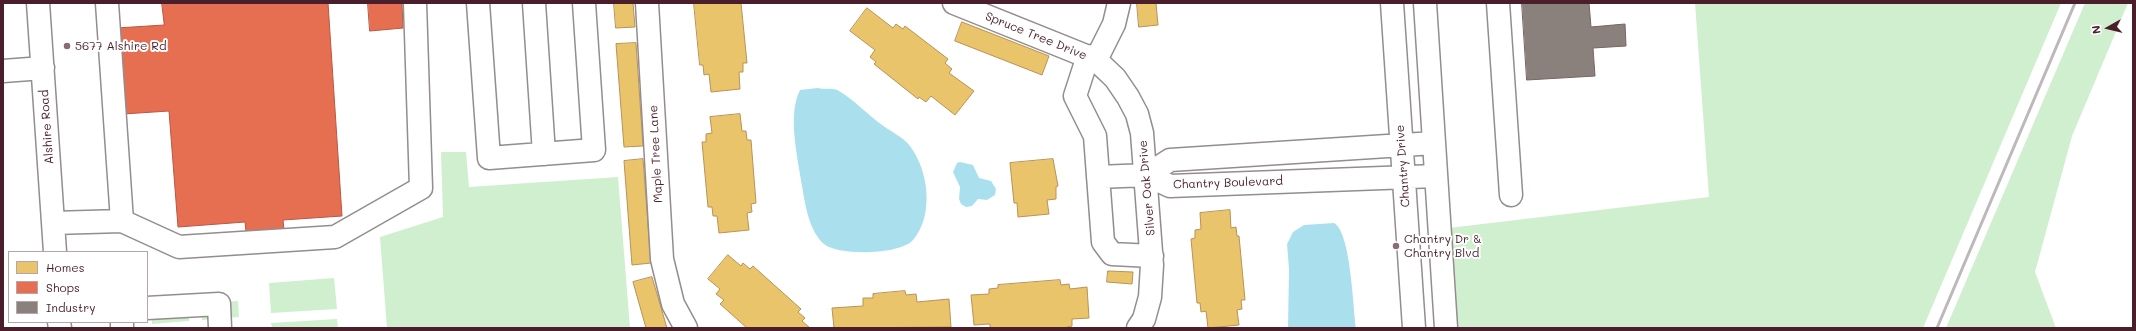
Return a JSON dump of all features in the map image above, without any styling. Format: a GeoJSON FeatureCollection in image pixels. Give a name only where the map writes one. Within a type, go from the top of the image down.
{"type":"FeatureCollection","features":[{"type":"Feature","properties":{"kind":"street","name":"Alshire Road"},"geometry":{"type":"LineString","coordinates":[[38,3],[55,251]]}},
{"type":"Feature","properties":{"kind":"street"},"geometry":{"type":"LineString","coordinates":[[107,3],[122,221]]}},
{"type":"Feature","properties":{"kind":"street"},"geometry":{"type":"LineString","coordinates":[[53,223],[122,221],[180,247],[335,237],[421,188],[415,3]]}},
{"type":"Feature","properties":{"kind":"street"},"geometry":{"type":"LineString","coordinates":[[478,3],[488,158],[594,150],[584,3]]}},
{"type":"Feature","properties":{"kind":"street"},"geometry":{"type":"LineString","coordinates":[[534,3],[544,154]]}},
{"type":"Feature","properties":{"kind":"street","name":"Maple Tree Lane"},"geometry":{"type":"LineString","coordinates":[[648,3],[662,259],[673,304],[686,328]]}},
{"type":"Feature","properties":{"kind":"street","name":"Spruce Tree Drive"},"geometry":{"type":"LineString","coordinates":[[954,3],[1092,58]]}},
{"type":"Feature","properties":{"kind":"street"},"geometry":{"type":"LineString","coordinates":[[1119,3],[1114,24],[1092,58],[1075,96],[1095,136],[1103,242],[1112,254],[1152,256]]}},
{"type":"Feature","properties":{"kind":"street","name":"Chantry Drive"},"geometry":{"type":"LineString","coordinates":[[1392,3],[1414,328]]}},
{"type":"Feature","properties":{"kind":"street"},"geometry":{"type":"LineString","coordinates":[[1425,3],[1446,328]]}},
{"type":"Feature","properties":{"kind":"street"},"geometry":{"type":"LineString","coordinates":[[1498,3],[1511,195]]}},
{"type":"Feature","properties":{"kind":"street","name":"Silver Oak Drive"},"geometry":{"type":"LineString","coordinates":[[1092,58],[1115,78],[1138,114],[1142,133],[1147,174],[1152,256],[1150,297],[1144,319],[1138,328]]}},
{"type":"Feature","properties":{"kind":"street"},"geometry":{"type":"LineString","coordinates":[[3,71],[43,68]]}},
{"type":"Feature","properties":{"kind":"street","name":"Chantry Boulevard"},"geometry":{"type":"LineString","coordinates":[[1147,174],[1170,160],[1434,143]]}},
{"type":"Feature","properties":{"kind":"street"},"geometry":{"type":"LineString","coordinates":[[1098,177],[1147,174]]}},
{"type":"Feature","properties":{"kind":"street","name":"Chantry Boulevard"},"geometry":{"type":"LineString","coordinates":[[1147,174],[1170,186],[1403,176],[1436,176]]}},
{"type":"Feature","properties":{"kind":"street"},"geometry":{"type":"LineString","coordinates":[[148,308],[219,304],[220,328]]}},
{"type":"Feature","properties":{"kind":"green space"},"geometry":{"type":"Polygon","coordinates":[[[1695,3],[2061,3],[1923,328],[1456,328],[1449,228],[1709,197],[1695,3]]]}},
{"type":"Feature","properties":{"kind":"green space"},"geometry":{"type":"Polygon","coordinates":[[[2085,3],[2128,3],[2072,136],[2035,272],[2056,328],[1946,328],[2085,3]]]}},
{"type":"Feature","properties":{"kind":"green space"},"geometry":{"type":"Polygon","coordinates":[[[441,152],[466,152],[469,187],[618,177],[630,328],[387,328],[380,237],[443,217],[441,152]]]}},
{"type":"Feature","properties":{"kind":"green space"},"geometry":{"type":"Polygon","coordinates":[[[334,278],[337,309],[271,313],[269,283],[334,278]]]}},
{"type":"Feature","properties":{"kind":"green space"},"geometry":{"type":"Polygon","coordinates":[[[238,301],[239,317],[202,320],[201,303],[238,301]]]}},
{"type":"Feature","properties":{"kind":"green space"},"geometry":{"type":"Polygon","coordinates":[[[188,305],[189,321],[152,324],[151,307],[188,305]]]}},
{"type":"Feature","properties":{"kind":"green space"},"geometry":{"type":"Polygon","coordinates":[[[337,319],[338,328],[272,328],[271,323],[337,319]]]}},
{"type":"Feature","properties":{"kind":"water"},"geometry":{"type":"Polygon","coordinates":[[[818,88],[834,89],[845,95],[882,125],[904,139],[916,156],[925,180],[926,206],[924,219],[920,230],[913,240],[906,245],[896,249],[883,251],[842,251],[824,244],[819,239],[811,225],[808,217],[796,150],[794,112],[796,100],[800,90],[818,88]]]}},
{"type":"Feature","properties":{"kind":"water"},"geometry":{"type":"Polygon","coordinates":[[[960,162],[973,165],[979,178],[991,181],[996,189],[995,195],[987,200],[978,199],[972,206],[966,207],[961,204],[959,199],[960,187],[953,172],[957,163],[960,162]]]}},
{"type":"Feature","properties":{"kind":"water"},"geometry":{"type":"Polygon","coordinates":[[[1334,223],[1340,229],[1348,255],[1356,328],[1288,328],[1289,269],[1287,244],[1293,232],[1304,225],[1334,223]]]}},
{"type":"Feature","properties":{"kind":"building: Homes"},"geometry":{"type":"Polygon","coordinates":[[[614,3],[633,3],[635,27],[616,28],[614,3]]]}},
{"type":"Feature","properties":{"kind":"building: Homes"},"geometry":{"type":"Polygon","coordinates":[[[694,3],[741,3],[747,63],[743,63],[743,72],[739,72],[740,89],[711,92],[709,74],[704,75],[703,65],[700,65],[694,3]]]}},
{"type":"Feature","properties":{"kind":"building: Homes"},"geometry":{"type":"Polygon","coordinates":[[[1137,3],[1156,3],[1158,25],[1139,27],[1137,3]]]}},
{"type":"Feature","properties":{"kind":"building: Homes"},"geometry":{"type":"Polygon","coordinates":[[[867,8],[893,28],[896,24],[903,29],[905,26],[948,59],[945,63],[952,69],[949,73],[974,91],[955,115],[931,96],[926,102],[919,97],[918,99],[874,64],[876,62],[870,57],[875,50],[850,31],[867,8]]]}},
{"type":"Feature","properties":{"kind":"building: Homes"},"geometry":{"type":"Polygon","coordinates":[[[962,22],[1049,56],[1042,75],[955,41],[962,22]]]}},
{"type":"Feature","properties":{"kind":"building: Homes"},"geometry":{"type":"Polygon","coordinates":[[[636,43],[643,146],[624,147],[616,44],[636,43]]]}},
{"type":"Feature","properties":{"kind":"building: Homes"},"geometry":{"type":"Polygon","coordinates":[[[740,114],[742,131],[746,131],[747,140],[751,140],[756,203],[751,204],[752,212],[747,213],[749,230],[719,233],[717,216],[713,216],[712,207],[708,207],[702,142],[706,142],[706,134],[712,133],[710,117],[740,114]]]}},
{"type":"Feature","properties":{"kind":"building: Homes"},"geometry":{"type":"Polygon","coordinates":[[[643,159],[651,263],[632,265],[624,161],[643,159]]]}},
{"type":"Feature","properties":{"kind":"building: Homes"},"geometry":{"type":"Polygon","coordinates":[[[1053,159],[1058,186],[1056,187],[1056,199],[1047,200],[1049,214],[1018,217],[1017,203],[1014,203],[1010,163],[1053,159]]]}},
{"type":"Feature","properties":{"kind":"building: Homes"},"geometry":{"type":"Polygon","coordinates":[[[1230,210],[1231,228],[1236,227],[1237,236],[1239,236],[1245,300],[1241,300],[1242,309],[1237,310],[1239,325],[1208,328],[1206,311],[1201,312],[1200,303],[1197,303],[1191,239],[1195,238],[1195,230],[1201,229],[1200,213],[1230,210]]]}},
{"type":"Feature","properties":{"kind":"building: Homes"},"geometry":{"type":"Polygon","coordinates":[[[728,255],[741,266],[743,263],[750,269],[753,266],[801,309],[798,312],[805,318],[802,321],[810,328],[747,328],[720,304],[724,300],[716,294],[720,289],[708,279],[728,255]]]}},
{"type":"Feature","properties":{"kind":"building: Homes"},"geometry":{"type":"Polygon","coordinates":[[[1108,271],[1133,272],[1132,284],[1107,282],[1108,271]]]}},
{"type":"Feature","properties":{"kind":"building: Homes"},"geometry":{"type":"Polygon","coordinates":[[[652,277],[667,328],[646,328],[633,282],[652,277]]]}},
{"type":"Feature","properties":{"kind":"building: Homes"},"geometry":{"type":"Polygon","coordinates":[[[1060,280],[1061,285],[1069,284],[1070,289],[1087,287],[1089,318],[1072,319],[1072,326],[1064,328],[990,328],[990,324],[974,325],[971,295],[989,294],[989,289],[998,288],[998,285],[1060,280]]]}},
{"type":"Feature","properties":{"kind":"building: Homes"},"geometry":{"type":"Polygon","coordinates":[[[905,291],[906,295],[916,294],[917,302],[949,299],[951,327],[834,328],[832,308],[863,306],[863,298],[873,298],[873,294],[905,291]]]}},
{"type":"Feature","properties":{"kind":"building: Shops"},"geometry":{"type":"Polygon","coordinates":[[[162,3],[328,3],[342,216],[283,220],[284,230],[246,232],[245,222],[178,227],[169,111],[123,114],[117,28],[164,25],[162,3]]]}},
{"type":"Feature","properties":{"kind":"building: Shops"},"geometry":{"type":"Polygon","coordinates":[[[368,3],[402,3],[403,28],[370,31],[368,3]]]}},
{"type":"Feature","properties":{"kind":"building: Industry"},"geometry":{"type":"Polygon","coordinates":[[[1522,3],[1589,3],[1591,27],[1625,24],[1626,46],[1593,48],[1595,76],[1527,80],[1522,3]]]}},
{"type":"Feature","properties":{"kind":"railway"},"geometry":{"type":"LineString","coordinates":[[1937,328],[2075,3]]}},
{"type":"Feature","properties":{"kind":"place","name":"5677 Alshire Rd"},"geometry":{"type":"Point","coordinates":[67,46]}},
{"type":"Feature","properties":{"kind":"place","name":"Chantry Dr & Chantry Blvd"},"geometry":{"type":"Point","coordinates":[1396,246]}}]}
